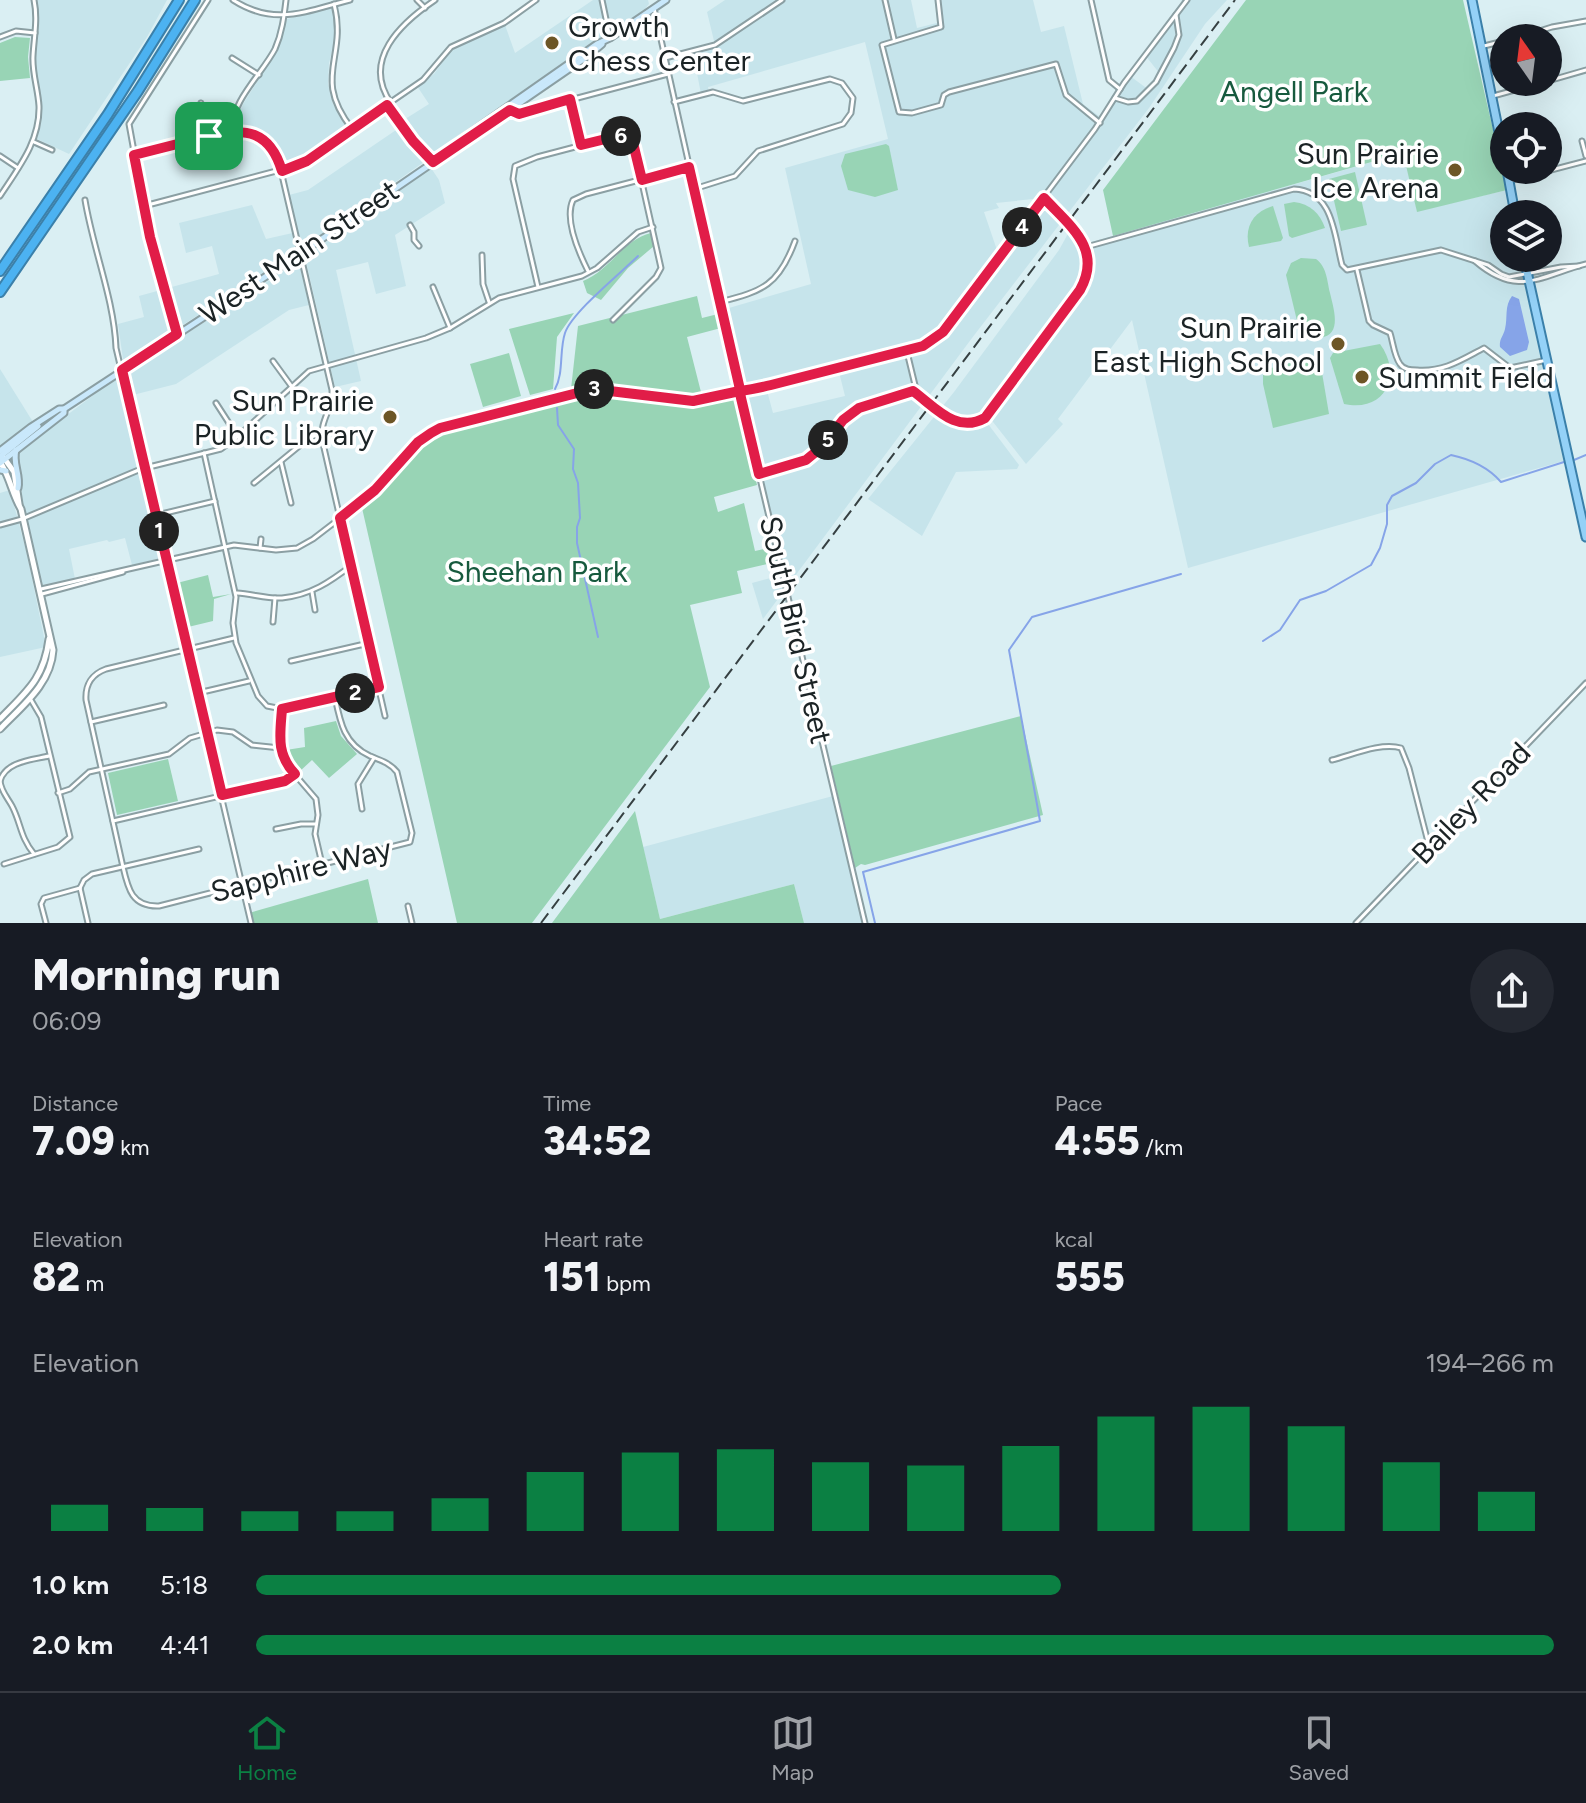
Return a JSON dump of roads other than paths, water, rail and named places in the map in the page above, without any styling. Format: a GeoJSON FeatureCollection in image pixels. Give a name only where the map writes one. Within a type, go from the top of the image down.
{"type":"FeatureCollection","features":[{"type":"Feature","properties":{"kind":"highway"},"geometry":{"type":"LineString","coordinates":[[0,271],[108,114],[179,0]]}},
{"type":"Feature","properties":{"kind":"highway"},"geometry":{"type":"LineString","coordinates":[[0,292],[138,91],[195,0]]}},
{"type":"Feature","properties":{"kind":"main road","name":"West Main Street"},"geometry":{"type":"LineString","coordinates":[[1,458],[59,409],[64,409],[300,254],[666,0]]}},
{"type":"Feature","properties":{"kind":"main road"},"geometry":{"type":"LineString","coordinates":[[1473,0],[1494,112]]}},
{"type":"Feature","properties":{"kind":"main road","name":"West Main Street"},"geometry":{"type":"LineString","coordinates":[[454,147],[597,44],[602,44]]}},
{"type":"Feature","properties":{"kind":"main road"},"geometry":{"type":"LineString","coordinates":[[1527,272],[1586,537]]}},
{"type":"Feature","properties":{"kind":"main road","name":"West Main Street"},"geometry":{"type":"LineString","coordinates":[[1,458],[64,413],[64,409]]}},
{"type":"Feature","properties":{"kind":"main road"},"geometry":{"type":"LineString","coordinates":[[16,450],[14,458],[18,488]]}},
{"type":"Feature","properties":{"kind":"street"},"geometry":{"type":"LineString","coordinates":[[0,196],[34,142],[39,109],[33,62],[36,33],[34,0]]}},
{"type":"Feature","properties":{"kind":"street"},"geometry":{"type":"LineString","coordinates":[[177,334],[144,206],[129,123],[208,0]]}},
{"type":"Feature","properties":{"kind":"street"},"geometry":{"type":"LineString","coordinates":[[233,0],[262,14],[284,16],[350,0]]}},
{"type":"Feature","properties":{"kind":"street"},"geometry":{"type":"LineString","coordinates":[[232,131],[235,114],[276,47],[286,0]]}},
{"type":"Feature","properties":{"kind":"street"},"geometry":{"type":"LineString","coordinates":[[417,0],[425,8]]}},
{"type":"Feature","properties":{"kind":"street"},"geometry":{"type":"LineString","coordinates":[[433,162],[413,141],[389,104],[381,84],[381,56],[391,40],[435,0]]}},
{"type":"Feature","properties":{"kind":"street"},"geometry":{"type":"LineString","coordinates":[[525,0],[529,5]]}},
{"type":"Feature","properties":{"kind":"street"},"geometry":{"type":"LineString","coordinates":[[144,206],[282,171],[307,161],[427,76],[451,47],[504,23],[536,0]]}},
{"type":"Feature","properties":{"kind":"street"},"geometry":{"type":"LineString","coordinates":[[602,0],[610,38]]}},
{"type":"Feature","properties":{"kind":"street"},"geometry":{"type":"LineString","coordinates":[[653,0],[654,8]]}},
{"type":"Feature","properties":{"kind":"street"},"geometry":{"type":"LineString","coordinates":[[665,58],[715,45],[782,0]]}},
{"type":"Feature","properties":{"kind":"street"},"geometry":{"type":"LineString","coordinates":[[885,0],[894,39]]}},
{"type":"Feature","properties":{"kind":"street"},"geometry":{"type":"LineString","coordinates":[[938,0],[941,27],[882,45],[899,112],[912,113],[941,105],[944,95],[949,92],[1056,64],[1066,95],[1100,123]]}},
{"type":"Feature","properties":{"kind":"street"},"geometry":{"type":"LineString","coordinates":[[1091,0],[1109,80],[1120,89]]}},
{"type":"Feature","properties":{"kind":"street"},"geometry":{"type":"LineString","coordinates":[[38,593],[90,583],[134,568],[224,547],[297,548],[375,490],[422,439],[440,428],[593,389],[693,401],[928,344],[943,332],[1100,123],[1120,89],[1184,1]]}},
{"type":"Feature","properties":{"kind":"street"},"geometry":{"type":"LineString","coordinates":[[334,4],[339,30],[331,70],[332,94],[352,129]]}},
{"type":"Feature","properties":{"kind":"street","name":"South Bird Street"},"geometry":{"type":"LineString","coordinates":[[654,8],[865,923]]}},
{"type":"Feature","properties":{"kind":"street"},"geometry":{"type":"LineString","coordinates":[[1115,98],[1137,101],[1156,82],[1179,35],[1176,15]]}},
{"type":"Feature","properties":{"kind":"street"},"geometry":{"type":"LineString","coordinates":[[1562,25],[1586,21]]}},
{"type":"Feature","properties":{"kind":"street"},"geometry":{"type":"LineString","coordinates":[[0,37],[16,31],[36,33]]}},
{"type":"Feature","properties":{"kind":"street"},"geometry":{"type":"LineString","coordinates":[[1481,47],[1490,45]]}},
{"type":"Feature","properties":{"kind":"street"},"geometry":{"type":"LineString","coordinates":[[232,58],[259,75]]}},
{"type":"Feature","properties":{"kind":"street"},"geometry":{"type":"LineString","coordinates":[[1562,77],[1586,70]]}},
{"type":"Feature","properties":{"kind":"street"},"geometry":{"type":"LineString","coordinates":[[510,110],[519,114],[668,74]]}},
{"type":"Feature","properties":{"kind":"street"},"geometry":{"type":"LineString","coordinates":[[674,102],[709,92],[743,101],[830,79],[842,83],[853,98],[851,113],[843,124],[758,151],[735,176],[694,189]]}},
{"type":"Feature","properties":{"kind":"street"},"geometry":{"type":"LineString","coordinates":[[570,99],[581,145]]}},
{"type":"Feature","properties":{"kind":"street"},"geometry":{"type":"LineString","coordinates":[[201,103],[209,136]]}},
{"type":"Feature","properties":{"kind":"street"},"geometry":{"type":"LineString","coordinates":[[530,104],[533,109]]}},
{"type":"Feature","properties":{"kind":"street"},"geometry":{"type":"LineString","coordinates":[[134,155],[232,131],[252,134],[268,143],[278,158],[327,365],[332,403],[323,420],[321,433],[385,716]]}},
{"type":"Feature","properties":{"kind":"street"},"geometry":{"type":"LineString","coordinates":[[538,288],[513,170],[526,160],[624,137],[634,147],[661,262],[660,273],[613,320]]}},
{"type":"Feature","properties":{"kind":"street"},"geometry":{"type":"LineString","coordinates":[[1562,165],[1586,158],[1582,141]]}},
{"type":"Feature","properties":{"kind":"street"},"geometry":{"type":"LineString","coordinates":[[34,142],[52,150]]}},
{"type":"Feature","properties":{"kind":"street"},"geometry":{"type":"LineString","coordinates":[[0,156],[18,168]]}},
{"type":"Feature","properties":{"kind":"street"},"geometry":{"type":"LineString","coordinates":[[589,273],[579,251],[570,205],[577,197],[689,167]]}},
{"type":"Feature","properties":{"kind":"street"},"geometry":{"type":"LineString","coordinates":[[1086,247],[1265,197],[1301,190],[1319,197],[1329,210],[1342,265],[1347,270],[1438,250],[1488,265],[1505,276],[1528,278],[1561,267],[1586,264]]}},
{"type":"Feature","properties":{"kind":"street"},"geometry":{"type":"LineString","coordinates":[[913,391],[957,422],[971,424],[985,418],[1082,286],[1087,267],[1086,247],[1082,238],[1044,198]]}},
{"type":"Feature","properties":{"kind":"street"},"geometry":{"type":"LineString","coordinates":[[85,200],[115,329],[116,348],[251,923]]}},
{"type":"Feature","properties":{"kind":"street"},"geometry":{"type":"LineString","coordinates":[[410,225],[419,246]]}},
{"type":"Feature","properties":{"kind":"street"},"geometry":{"type":"LineString","coordinates":[[0,525],[22,519],[144,468],[221,449],[309,371],[426,338],[450,328],[489,302],[589,273],[629,238],[653,227]]}},
{"type":"Feature","properties":{"kind":"street"},"geometry":{"type":"LineString","coordinates":[[720,302],[761,291],[770,284],[788,261],[795,241]]}},
{"type":"Feature","properties":{"kind":"street"},"geometry":{"type":"LineString","coordinates":[[482,255],[483,284],[489,302]]}},
{"type":"Feature","properties":{"kind":"street"},"geometry":{"type":"LineString","coordinates":[[1357,270],[1370,322],[1391,333],[1400,363],[1406,369],[1429,371],[1444,368],[1460,363],[1484,348],[1510,368],[1547,360]]}},
{"type":"Feature","properties":{"kind":"street"},"geometry":{"type":"LineString","coordinates":[[433,287],[450,328]]}},
{"type":"Feature","properties":{"kind":"street"},"geometry":{"type":"LineString","coordinates":[[907,351],[915,385],[913,391]]}},
{"type":"Feature","properties":{"kind":"street"},"geometry":{"type":"LineString","coordinates":[[273,361],[292,387]]}},
{"type":"Feature","properties":{"kind":"street"},"geometry":{"type":"LineString","coordinates":[[759,474],[806,460],[823,446],[843,420],[859,408],[913,391]]}},
{"type":"Feature","properties":{"kind":"street"},"geometry":{"type":"LineString","coordinates":[[216,403],[238,437]]}},
{"type":"Feature","properties":{"kind":"street"},"geometry":{"type":"LineString","coordinates":[[254,483],[309,438],[321,433]]}},
{"type":"Feature","properties":{"kind":"street"},"geometry":{"type":"LineString","coordinates":[[204,453],[235,593],[234,638],[262,702],[282,709],[379,687]]}},
{"type":"Feature","properties":{"kind":"street"},"geometry":{"type":"LineString","coordinates":[[1,458],[19,505]]}},
{"type":"Feature","properties":{"kind":"street"},"geometry":{"type":"LineString","coordinates":[[0,719],[41,685],[51,667],[53,650],[38,593],[14,472],[1,458]]}},
{"type":"Feature","properties":{"kind":"street"},"geometry":{"type":"LineString","coordinates":[[281,462],[291,503]]}},
{"type":"Feature","properties":{"kind":"street"},"geometry":{"type":"LineString","coordinates":[[5,471],[18,488]]}},
{"type":"Feature","properties":{"kind":"street"},"geometry":{"type":"LineString","coordinates":[[155,515],[215,501]]}},
{"type":"Feature","properties":{"kind":"street"},"geometry":{"type":"LineString","coordinates":[[260,548],[261,539]]}},
{"type":"Feature","properties":{"kind":"street"},"geometry":{"type":"LineString","coordinates":[[235,593],[275,598],[312,592],[352,565]]}},
{"type":"Feature","properties":{"kind":"street"},"geometry":{"type":"LineString","coordinates":[[312,592],[315,610]]}},
{"type":"Feature","properties":{"kind":"street"},"geometry":{"type":"LineString","coordinates":[[273,622],[275,598]]}},
{"type":"Feature","properties":{"kind":"street"},"geometry":{"type":"LineString","coordinates":[[123,867],[85,694],[89,682],[96,673],[106,669],[234,638]]}},
{"type":"Feature","properties":{"kind":"street"},"geometry":{"type":"LineString","coordinates":[[291,661],[369,643]]}},
{"type":"Feature","properties":{"kind":"street"},"geometry":{"type":"LineString","coordinates":[[198,693],[251,680]]}},
{"type":"Feature","properties":{"kind":"street","name":"Bailey Road"},"geometry":{"type":"LineString","coordinates":[[1356,923],[1586,683]]}},
{"type":"Feature","properties":{"kind":"street"},"geometry":{"type":"LineString","coordinates":[[0,729],[27,696]]}},
{"type":"Feature","properties":{"kind":"street"},"geometry":{"type":"LineString","coordinates":[[4,864],[58,847],[70,837],[39,711],[27,696]]}},
{"type":"Feature","properties":{"kind":"street"},"geometry":{"type":"LineString","coordinates":[[335,697],[349,740],[374,758],[358,784],[362,809]]}},
{"type":"Feature","properties":{"kind":"street"},"geometry":{"type":"LineString","coordinates":[[91,722],[164,705]]}},
{"type":"Feature","properties":{"kind":"street"},"geometry":{"type":"LineString","coordinates":[[282,709],[280,748],[283,759],[316,799],[316,841],[322,865]]}},
{"type":"Feature","properties":{"kind":"street"},"geometry":{"type":"LineString","coordinates":[[58,793],[70,789],[89,772],[169,754],[190,738],[207,733],[228,730],[247,744],[280,748]]}},
{"type":"Feature","properties":{"kind":"street"},"geometry":{"type":"LineString","coordinates":[[1332,760],[1397,746],[1403,750],[1429,846]]}},
{"type":"Feature","properties":{"kind":"street"},"geometry":{"type":"LineString","coordinates":[[34,854],[21,836],[0,781],[2,773],[10,766],[49,756]]}},
{"type":"Feature","properties":{"kind":"street","name":"Sapphire Way"},"geometry":{"type":"LineString","coordinates":[[123,867],[130,894],[142,904],[159,906],[411,840],[397,772],[392,765],[374,758]]}},
{"type":"Feature","properties":{"kind":"street"},"geometry":{"type":"LineString","coordinates":[[113,821],[285,781],[295,774]]}},
{"type":"Feature","properties":{"kind":"street"},"geometry":{"type":"LineString","coordinates":[[276,829],[294,824],[316,824]]}},
{"type":"Feature","properties":{"kind":"street"},"geometry":{"type":"LineString","coordinates":[[46,923],[41,904],[44,898],[80,888],[88,876],[199,849]]}},
{"type":"Feature","properties":{"kind":"street"},"geometry":{"type":"LineString","coordinates":[[80,888],[88,923]]}},
{"type":"Feature","properties":{"kind":"street"},"geometry":{"type":"LineString","coordinates":[[408,906],[412,923]]}},
{"type":"Feature","properties":{"kind":"water"},"geometry":{"type":"Polygon","coordinates":[[[1512,296],[1519,299],[1529,342],[1527,350],[1510,356],[1500,344],[1512,296]]]}},
{"type":"Feature","properties":{"kind":"waterway"},"geometry":{"type":"LineString","coordinates":[[555,389],[560,376],[563,340],[569,324],[638,256]]}},
{"type":"Feature","properties":{"kind":"waterway"},"geometry":{"type":"LineString","coordinates":[[557,408],[558,425],[574,449],[573,469],[578,483],[580,518],[577,543],[598,637]]}},
{"type":"Feature","properties":{"kind":"waterway"},"geometry":{"type":"LineString","coordinates":[[1263,641],[1280,630],[1300,600],[1326,591],[1371,565],[1380,548],[1387,524],[1387,505],[1392,496],[1416,483],[1435,464],[1451,455],[1472,461],[1501,482],[1564,462]]}},
{"type":"Feature","properties":{"kind":"waterway"},"geometry":{"type":"LineString","coordinates":[[1574,460],[1586,455]]}},
{"type":"Feature","properties":{"kind":"waterway"},"geometry":{"type":"LineString","coordinates":[[875,923],[863,872],[1040,821],[1009,650],[1032,617],[1181,574]]}},
{"type":"Feature","properties":{"kind":"railway"},"geometry":{"type":"LineString","coordinates":[[541,923],[1235,0]]}},
{"type":"Feature","properties":{"kind":"place","name":"Growth Chess Center"},"geometry":{"type":"Point","coordinates":[552,43]}},
{"type":"Feature","properties":{"kind":"place","name":"Sun Prairie Ice Arena"},"geometry":{"type":"Point","coordinates":[1455,170]}},
{"type":"Feature","properties":{"kind":"place","name":"Sun Prairie East High School"},"geometry":{"type":"Point","coordinates":[1338,344]}},
{"type":"Feature","properties":{"kind":"place","name":"Summit Field"},"geometry":{"type":"Point","coordinates":[1362,377]}},
{"type":"Feature","properties":{"kind":"place","name":"Sun Prairie Public Library"},"geometry":{"type":"Point","coordinates":[390,417]}},
{"type":"Feature","properties":{"kind":"park label","name":"Angell Park"},"geometry":{"type":"Point","coordinates":[1294,91]}},
{"type":"Feature","properties":{"kind":"park label","name":"Sheehan Park"},"geometry":{"type":"Point","coordinates":[537,571]}}]}
